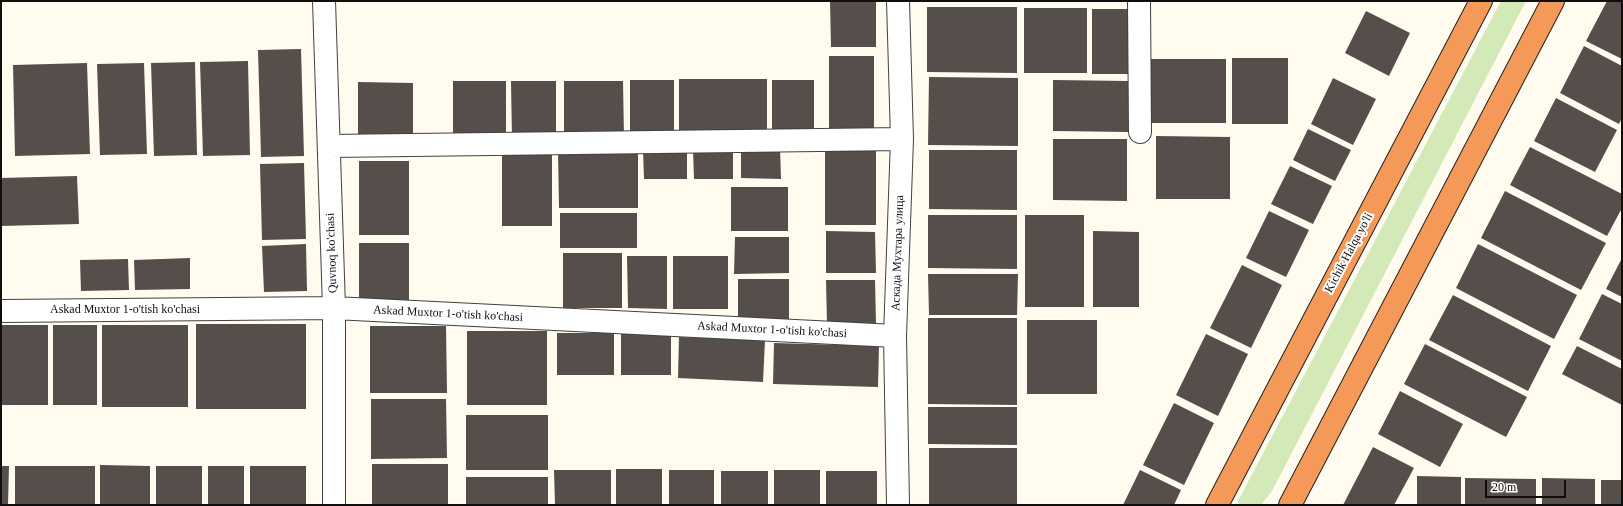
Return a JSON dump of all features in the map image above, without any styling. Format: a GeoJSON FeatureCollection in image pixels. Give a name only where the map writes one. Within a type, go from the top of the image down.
{"type":"FeatureCollection","features":[{"type":"Feature","properties":{"kind":"highway","name":"Kichik Halqa yo'li"},"geometry":{"type":"LineString","coordinates":[[1217,505],[1481,1]]}},
{"type":"Feature","properties":{"kind":"highway"},"geometry":{"type":"LineString","coordinates":[[1290,505],[1553,1]]}},
{"type":"Feature","properties":{"kind":"street","name":"Quvnoq ko'chasi"},"geometry":{"type":"LineString","coordinates":[[324,1],[334,308],[334,505]]}},
{"type":"Feature","properties":{"kind":"street","name":"Аскада Мухтара улица"},"geometry":{"type":"LineString","coordinates":[[898,1],[902,139],[895,336],[898,505]]}},
{"type":"Feature","properties":{"kind":"street"},"geometry":{"type":"LineString","coordinates":[[1139,1],[1140,132]]}},
{"type":"Feature","properties":{"kind":"street"},"geometry":{"type":"LineString","coordinates":[[329,146],[902,139]]}},
{"type":"Feature","properties":{"kind":"street","name":"Askad Muxtor 1-o'tish ko'chasi"},"geometry":{"type":"LineString","coordinates":[[1,311],[334,308],[895,336]]}},
{"type":"Feature","properties":{"kind":"green space"},"geometry":{"type":"Polygon","coordinates":[[[1501,1],[1526,1],[1272,491],[1261,505],[1239,505],[1238,501],[1501,1]]]}},
{"type":"Feature","properties":{"kind":"building"},"geometry":{"type":"Polygon","coordinates":[[[830,1],[876,1],[876,47],[831,47],[830,1]]]}},
{"type":"Feature","properties":{"kind":"building"},"geometry":{"type":"Polygon","coordinates":[[[1607,1],[1622,1],[1622,59],[1586,41],[1607,1]]]}},
{"type":"Feature","properties":{"kind":"building"},"geometry":{"type":"Polygon","coordinates":[[[927,7],[1017,7],[1017,73],[927,72],[927,7]]]}},
{"type":"Feature","properties":{"kind":"building"},"geometry":{"type":"Polygon","coordinates":[[[1024,8],[1087,8],[1087,73],[1024,73],[1024,8]]]}},
{"type":"Feature","properties":{"kind":"building"},"geometry":{"type":"Polygon","coordinates":[[[1092,9],[1134,9],[1134,74],[1092,74],[1092,9]]]}},
{"type":"Feature","properties":{"kind":"building"},"geometry":{"type":"Polygon","coordinates":[[[1366,11],[1410,33],[1389,76],[1345,53],[1366,11]]]}},
{"type":"Feature","properties":{"kind":"building"},"geometry":{"type":"Polygon","coordinates":[[[1584,46],[1622,66],[1622,118],[1619,124],[1560,93],[1584,46]]]}},
{"type":"Feature","properties":{"kind":"building"},"geometry":{"type":"Polygon","coordinates":[[[301,49],[304,156],[261,157],[258,50],[301,49]]]}},
{"type":"Feature","properties":{"kind":"building"},"geometry":{"type":"Polygon","coordinates":[[[829,56],[874,56],[874,130],[829,129],[829,56]]]}},
{"type":"Feature","properties":{"kind":"building"},"geometry":{"type":"Polygon","coordinates":[[[1232,58],[1288,58],[1288,124],[1232,124],[1232,58]]]}},
{"type":"Feature","properties":{"kind":"building"},"geometry":{"type":"Polygon","coordinates":[[[1148,59],[1226,59],[1226,123],[1148,123],[1148,59]]]}},
{"type":"Feature","properties":{"kind":"building"},"geometry":{"type":"Polygon","coordinates":[[[248,61],[250,155],[203,156],[200,62],[248,61]]]}},
{"type":"Feature","properties":{"kind":"building"},"geometry":{"type":"Polygon","coordinates":[[[195,62],[197,155],[154,156],[151,63],[195,62]]]}},
{"type":"Feature","properties":{"kind":"building"},"geometry":{"type":"Polygon","coordinates":[[[87,63],[90,154],[15,156],[13,65],[87,63]]]}},
{"type":"Feature","properties":{"kind":"building"},"geometry":{"type":"Polygon","coordinates":[[[144,63],[147,154],[100,155],[97,64],[144,63]]]}},
{"type":"Feature","properties":{"kind":"building"},"geometry":{"type":"Polygon","coordinates":[[[929,77],[1018,78],[1018,146],[928,145],[929,77]]]}},
{"type":"Feature","properties":{"kind":"building"},"geometry":{"type":"Polygon","coordinates":[[[1333,78],[1376,99],[1353,145],[1311,124],[1333,78]]]}},
{"type":"Feature","properties":{"kind":"building"},"geometry":{"type":"Polygon","coordinates":[[[679,79],[767,79],[767,137],[679,138],[679,79]]]}},
{"type":"Feature","properties":{"kind":"building"},"geometry":{"type":"Polygon","coordinates":[[[630,80],[674,80],[674,138],[630,138],[630,80]]]}},
{"type":"Feature","properties":{"kind":"building"},"geometry":{"type":"Polygon","coordinates":[[[772,80],[814,80],[814,138],[772,137],[772,80]]]}},
{"type":"Feature","properties":{"kind":"building"},"geometry":{"type":"Polygon","coordinates":[[[1053,80],[1128,81],[1128,132],[1053,131],[1053,80]]]}},
{"type":"Feature","properties":{"kind":"building"},"geometry":{"type":"Polygon","coordinates":[[[453,81],[506,81],[506,139],[453,138],[453,81]]]}},
{"type":"Feature","properties":{"kind":"building"},"geometry":{"type":"Polygon","coordinates":[[[511,81],[556,81],[556,139],[512,139],[511,81]]]}},
{"type":"Feature","properties":{"kind":"building"},"geometry":{"type":"Polygon","coordinates":[[[564,81],[623,81],[624,137],[564,137],[564,81]]]}},
{"type":"Feature","properties":{"kind":"building"},"geometry":{"type":"Polygon","coordinates":[[[358,82],[413,83],[413,140],[358,140],[358,82]]]}},
{"type":"Feature","properties":{"kind":"building"},"geometry":{"type":"Polygon","coordinates":[[[1556,98],[1617,130],[1595,172],[1534,141],[1556,98]]]}},
{"type":"Feature","properties":{"kind":"building"},"geometry":{"type":"Polygon","coordinates":[[[1308,129],[1351,150],[1335,181],[1293,160],[1308,129]]]}},
{"type":"Feature","properties":{"kind":"building"},"geometry":{"type":"Polygon","coordinates":[[[1156,136],[1230,137],[1230,199],[1156,199],[1156,136]]]}},
{"type":"Feature","properties":{"kind":"building"},"geometry":{"type":"Polygon","coordinates":[[[1053,139],[1127,139],[1127,201],[1053,200],[1053,139]]]}},
{"type":"Feature","properties":{"kind":"building"},"geometry":{"type":"Polygon","coordinates":[[[1530,147],[1622,194],[1622,208],[1607,236],[1510,185],[1530,147]]]}},
{"type":"Feature","properties":{"kind":"building"},"geometry":{"type":"Polygon","coordinates":[[[741,148],[780,148],[781,179],[741,178],[741,148]]]}},
{"type":"Feature","properties":{"kind":"building"},"geometry":{"type":"Polygon","coordinates":[[[825,148],[876,148],[876,225],[825,225],[825,148]]]}},
{"type":"Feature","properties":{"kind":"building"},"geometry":{"type":"Polygon","coordinates":[[[643,149],[687,149],[687,179],[644,179],[643,149]]]}},
{"type":"Feature","properties":{"kind":"building"},"geometry":{"type":"Polygon","coordinates":[[[693,149],[733,150],[733,179],[694,179],[693,149]]]}},
{"type":"Feature","properties":{"kind":"building"},"geometry":{"type":"Polygon","coordinates":[[[929,150],[1017,150],[1017,210],[929,209],[929,150]]]}},
{"type":"Feature","properties":{"kind":"building"},"geometry":{"type":"Polygon","coordinates":[[[558,151],[638,151],[638,208],[559,208],[558,151]]]}},
{"type":"Feature","properties":{"kind":"building"},"geometry":{"type":"Polygon","coordinates":[[[502,154],[552,154],[552,226],[502,226],[502,154]]]}},
{"type":"Feature","properties":{"kind":"building"},"geometry":{"type":"Polygon","coordinates":[[[359,161],[409,161],[409,235],[359,235],[359,161]]]}},
{"type":"Feature","properties":{"kind":"building"},"geometry":{"type":"Polygon","coordinates":[[[304,163],[306,239],[262,240],[260,164],[304,163]]]}},
{"type":"Feature","properties":{"kind":"building"},"geometry":{"type":"Polygon","coordinates":[[[1290,166],[1332,186],[1313,224],[1271,204],[1290,166]]]}},
{"type":"Feature","properties":{"kind":"building"},"geometry":{"type":"Polygon","coordinates":[[[77,176],[79,224],[1,226],[1,178],[77,176]]]}},
{"type":"Feature","properties":{"kind":"building"},"geometry":{"type":"Polygon","coordinates":[[[731,187],[788,187],[788,231],[731,231],[731,187]]]}},
{"type":"Feature","properties":{"kind":"building"},"geometry":{"type":"Polygon","coordinates":[[[1505,191],[1606,243],[1581,290],[1481,238],[1505,191]]]}},
{"type":"Feature","properties":{"kind":"building"},"geometry":{"type":"Polygon","coordinates":[[[1269,211],[1309,230],[1286,277],[1246,258],[1269,211]]]}},
{"type":"Feature","properties":{"kind":"building"},"geometry":{"type":"Polygon","coordinates":[[[560,213],[637,213],[637,248],[560,248],[560,213]]]}},
{"type":"Feature","properties":{"kind":"building"},"geometry":{"type":"Polygon","coordinates":[[[928,215],[1017,215],[1017,269],[928,268],[928,215]]]}},
{"type":"Feature","properties":{"kind":"building"},"geometry":{"type":"Polygon","coordinates":[[[1025,215],[1084,215],[1084,307],[1025,307],[1025,215]]]}},
{"type":"Feature","properties":{"kind":"building"},"geometry":{"type":"Polygon","coordinates":[[[826,231],[875,232],[876,273],[826,273],[826,231]]]}},
{"type":"Feature","properties":{"kind":"building"},"geometry":{"type":"Polygon","coordinates":[[[1093,231],[1139,232],[1139,307],[1093,307],[1093,231]]]}},
{"type":"Feature","properties":{"kind":"building"},"geometry":{"type":"Polygon","coordinates":[[[735,237],[789,237],[789,273],[734,274],[735,237]]]}},
{"type":"Feature","properties":{"kind":"building"},"geometry":{"type":"Polygon","coordinates":[[[359,243],[409,243],[409,302],[359,303],[359,243]]]}},
{"type":"Feature","properties":{"kind":"building"},"geometry":{"type":"Polygon","coordinates":[[[306,244],[307,291],[264,292],[262,246],[306,244]]]}},
{"type":"Feature","properties":{"kind":"building"},"geometry":{"type":"Polygon","coordinates":[[[1478,244],[1577,295],[1554,339],[1456,288],[1478,244]]]}},
{"type":"Feature","properties":{"kind":"building"},"geometry":{"type":"Polygon","coordinates":[[[563,253],[622,253],[622,308],[563,308],[563,253]]]}},
{"type":"Feature","properties":{"kind":"building"},"geometry":{"type":"Polygon","coordinates":[[[627,256],[667,256],[667,309],[628,308],[627,256]]]}},
{"type":"Feature","properties":{"kind":"building"},"geometry":{"type":"Polygon","coordinates":[[[673,256],[728,256],[728,309],[673,309],[673,256]]]}},
{"type":"Feature","properties":{"kind":"building"},"geometry":{"type":"Polygon","coordinates":[[[190,258],[190,289],[135,290],[134,260],[190,258]]]}},
{"type":"Feature","properties":{"kind":"building"},"geometry":{"type":"Polygon","coordinates":[[[1622,258],[1622,297],[1606,289],[1622,258]]]}},
{"type":"Feature","properties":{"kind":"building"},"geometry":{"type":"Polygon","coordinates":[[[128,259],[129,290],[81,291],[80,260],[128,259]]]}},
{"type":"Feature","properties":{"kind":"building"},"geometry":{"type":"Polygon","coordinates":[[[1242,265],[1282,285],[1251,348],[1210,328],[1242,265]]]}},
{"type":"Feature","properties":{"kind":"building"},"geometry":{"type":"Polygon","coordinates":[[[928,274],[1018,274],[1017,315],[929,315],[928,274]]]}},
{"type":"Feature","properties":{"kind":"building"},"geometry":{"type":"Polygon","coordinates":[[[738,279],[789,279],[789,320],[738,320],[738,279]]]}},
{"type":"Feature","properties":{"kind":"building"},"geometry":{"type":"Polygon","coordinates":[[[826,280],[875,280],[876,324],[827,324],[826,280]]]}},
{"type":"Feature","properties":{"kind":"building"},"geometry":{"type":"Polygon","coordinates":[[[1602,294],[1622,304],[1622,361],[1579,339],[1602,294]]]}},
{"type":"Feature","properties":{"kind":"building"},"geometry":{"type":"Polygon","coordinates":[[[1453,295],[1551,346],[1528,391],[1429,340],[1453,295]]]}},
{"type":"Feature","properties":{"kind":"building"},"geometry":{"type":"Polygon","coordinates":[[[928,318],[1017,318],[1017,405],[928,404],[928,318]]]}},
{"type":"Feature","properties":{"kind":"building"},"geometry":{"type":"Polygon","coordinates":[[[1027,320],[1097,320],[1097,394],[1027,394],[1027,320]]]}},
{"type":"Feature","properties":{"kind":"building"},"geometry":{"type":"Polygon","coordinates":[[[196,324],[306,324],[306,409],[196,409],[196,324]]]}},
{"type":"Feature","properties":{"kind":"building"},"geometry":{"type":"Polygon","coordinates":[[[1,325],[48,325],[48,405],[1,405],[1,325]]]}},
{"type":"Feature","properties":{"kind":"building"},"geometry":{"type":"Polygon","coordinates":[[[53,325],[97,325],[97,405],[53,405],[53,325]]]}},
{"type":"Feature","properties":{"kind":"building"},"geometry":{"type":"Polygon","coordinates":[[[102,325],[188,325],[188,407],[102,407],[102,325]]]}},
{"type":"Feature","properties":{"kind":"building"},"geometry":{"type":"Polygon","coordinates":[[[370,326],[446,326],[447,393],[370,393],[370,326]]]}},
{"type":"Feature","properties":{"kind":"building"},"geometry":{"type":"Polygon","coordinates":[[[467,331],[547,331],[547,405],[467,405],[467,331]]]}},
{"type":"Feature","properties":{"kind":"building"},"geometry":{"type":"Polygon","coordinates":[[[557,333],[614,333],[614,375],[557,375],[557,333]]]}},
{"type":"Feature","properties":{"kind":"building"},"geometry":{"type":"Polygon","coordinates":[[[621,334],[671,334],[671,375],[621,375],[621,334]]]}},
{"type":"Feature","properties":{"kind":"building"},"geometry":{"type":"Polygon","coordinates":[[[1206,334],[1248,354],[1218,416],[1176,395],[1206,334]]]}},
{"type":"Feature","properties":{"kind":"building"},"geometry":{"type":"Polygon","coordinates":[[[679,337],[765,340],[763,382],[678,378],[679,337]]]}},
{"type":"Feature","properties":{"kind":"building"},"geometry":{"type":"Polygon","coordinates":[[[774,343],[879,346],[878,387],[773,384],[774,343]]]}},
{"type":"Feature","properties":{"kind":"building"},"geometry":{"type":"Polygon","coordinates":[[[1425,344],[1527,397],[1506,437],[1404,384],[1425,344]]]}},
{"type":"Feature","properties":{"kind":"building"},"geometry":{"type":"Polygon","coordinates":[[[1577,346],[1622,369],[1622,405],[1562,374],[1577,346]]]}},
{"type":"Feature","properties":{"kind":"building"},"geometry":{"type":"Polygon","coordinates":[[[1400,391],[1463,424],[1440,467],[1378,434],[1400,391]]]}},
{"type":"Feature","properties":{"kind":"building"},"geometry":{"type":"Polygon","coordinates":[[[371,399],[446,399],[447,458],[371,459],[371,399]]]}},
{"type":"Feature","properties":{"kind":"building"},"geometry":{"type":"Polygon","coordinates":[[[1174,403],[1214,423],[1184,485],[1143,465],[1174,403]]]}},
{"type":"Feature","properties":{"kind":"building"},"geometry":{"type":"Polygon","coordinates":[[[928,407],[1017,407],[1017,445],[928,444],[928,407]]]}},
{"type":"Feature","properties":{"kind":"building"},"geometry":{"type":"Polygon","coordinates":[[[466,415],[548,415],[548,470],[466,470],[466,415]]]}},
{"type":"Feature","properties":{"kind":"building"},"geometry":{"type":"Polygon","coordinates":[[[1373,447],[1414,468],[1394,505],[1343,505],[1373,447]]]}},
{"type":"Feature","properties":{"kind":"building"},"geometry":{"type":"Polygon","coordinates":[[[929,448],[1017,448],[1017,505],[929,505],[929,448]]]}},
{"type":"Feature","properties":{"kind":"building"},"geometry":{"type":"Polygon","coordinates":[[[372,464],[448,464],[448,505],[372,505],[372,464]]]}},
{"type":"Feature","properties":{"kind":"building"},"geometry":{"type":"Polygon","coordinates":[[[100,465],[150,466],[150,505],[100,505],[100,465]]]}},
{"type":"Feature","properties":{"kind":"building"},"geometry":{"type":"Polygon","coordinates":[[[1,466],[9,466],[8,505],[1,505],[1,466]]]}},
{"type":"Feature","properties":{"kind":"building"},"geometry":{"type":"Polygon","coordinates":[[[15,466],[95,466],[95,505],[15,505],[15,466]]]}},
{"type":"Feature","properties":{"kind":"building"},"geometry":{"type":"Polygon","coordinates":[[[156,466],[202,466],[202,505],[156,505],[156,466]]]}},
{"type":"Feature","properties":{"kind":"building"},"geometry":{"type":"Polygon","coordinates":[[[208,466],[244,466],[244,505],[208,505],[208,466]]]}},
{"type":"Feature","properties":{"kind":"building"},"geometry":{"type":"Polygon","coordinates":[[[250,466],[306,466],[306,505],[250,505],[250,466]]]}},
{"type":"Feature","properties":{"kind":"building"},"geometry":{"type":"Polygon","coordinates":[[[616,469],[662,469],[662,505],[616,505],[616,469]]]}},
{"type":"Feature","properties":{"kind":"building"},"geometry":{"type":"Polygon","coordinates":[[[554,470],[611,470],[611,505],[555,505],[554,470]]]}},
{"type":"Feature","properties":{"kind":"building"},"geometry":{"type":"Polygon","coordinates":[[[669,470],[714,470],[714,505],[669,505],[669,470]]]}},
{"type":"Feature","properties":{"kind":"building"},"geometry":{"type":"Polygon","coordinates":[[[774,470],[820,470],[820,505],[774,505],[774,470]]]}},
{"type":"Feature","properties":{"kind":"building"},"geometry":{"type":"Polygon","coordinates":[[[1140,470],[1181,490],[1174,505],[1123,505],[1140,470]]]}},
{"type":"Feature","properties":{"kind":"building"},"geometry":{"type":"Polygon","coordinates":[[[721,471],[768,471],[768,505],[721,505],[721,471]]]}},
{"type":"Feature","properties":{"kind":"building"},"geometry":{"type":"Polygon","coordinates":[[[826,471],[877,471],[877,505],[826,505],[826,471]]]}},
{"type":"Feature","properties":{"kind":"building"},"geometry":{"type":"Polygon","coordinates":[[[1417,476],[1461,477],[1461,505],[1417,505],[1417,476]]]}},
{"type":"Feature","properties":{"kind":"building"},"geometry":{"type":"Polygon","coordinates":[[[466,477],[548,477],[548,505],[466,505],[466,477]]]}},
{"type":"Feature","properties":{"kind":"building"},"geometry":{"type":"Polygon","coordinates":[[[1465,478],[1536,479],[1536,505],[1465,505],[1465,478]]]}},
{"type":"Feature","properties":{"kind":"building"},"geometry":{"type":"Polygon","coordinates":[[[1542,478],[1595,479],[1595,505],[1542,505],[1542,478]]]}},
{"type":"Feature","properties":{"kind":"building"},"geometry":{"type":"Polygon","coordinates":[[[1601,480],[1622,480],[1622,505],[1601,505],[1601,480]]]}}]}
